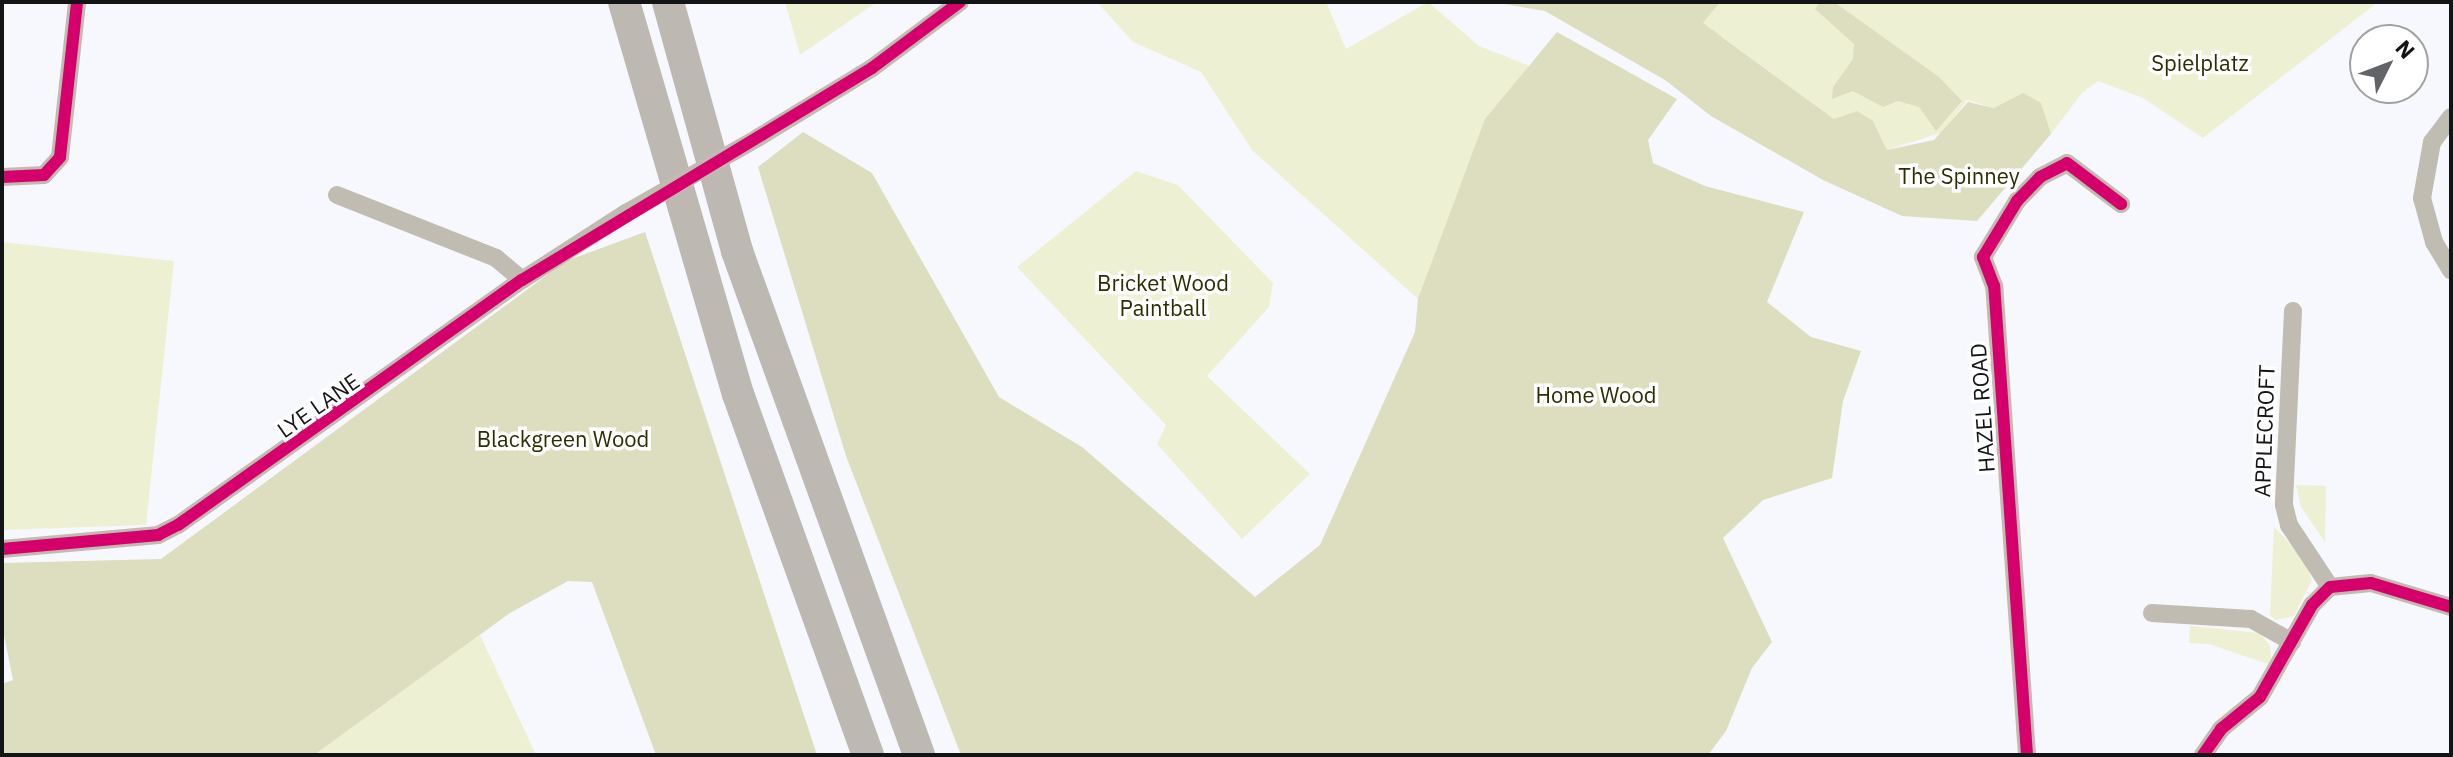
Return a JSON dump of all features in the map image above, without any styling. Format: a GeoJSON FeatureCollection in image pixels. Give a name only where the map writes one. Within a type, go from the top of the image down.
{"type":"FeatureCollection","features":[{"type":"Feature","properties":{"kind":"highway"},"geometry":{"type":"LineString","coordinates":[[624,2],[738,394],[868,755]]}},
{"type":"Feature","properties":{"kind":"highway"},"geometry":{"type":"LineString","coordinates":[[668,2],[737,251],[919,755]]}},
{"type":"Feature","properties":{"kind":"street"},"geometry":{"type":"LineString","coordinates":[[2,177],[34,178],[50,171],[60,157],[77,2]]}},
{"type":"Feature","properties":{"kind":"street","name":"LYE LANE"},"geometry":{"type":"LineString","coordinates":[[2,549],[158,535],[178,525],[522,280],[626,213],[872,68],[960,2]]}},
{"type":"Feature","properties":{"kind":"street"},"geometry":{"type":"LineString","coordinates":[[2451,117],[2432,142],[2422,198],[2434,242],[2451,270]]}},
{"type":"Feature","properties":{"kind":"street","name":"HAZEL ROAD"},"geometry":{"type":"LineString","coordinates":[[2027,755],[1994,286],[1983,257],[2017,201],[2040,177],[2067,163],[2121,204]]}},
{"type":"Feature","properties":{"kind":"street"},"geometry":{"type":"LineString","coordinates":[[337,195],[496,258],[522,280]]}},
{"type":"Feature","properties":{"kind":"street","name":"APPLECROFT"},"geometry":{"type":"LineString","coordinates":[[2293,311],[2284,505],[2289,525],[2330,587]]}},
{"type":"Feature","properties":{"kind":"street"},"geometry":{"type":"LineString","coordinates":[[2203,755],[2221,729],[2260,697],[2312,605],[2330,587],[2371,583],[2451,607]]}},
{"type":"Feature","properties":{"kind":"street"},"geometry":{"type":"LineString","coordinates":[[2152,613],[2251,619],[2292,642]]}},
{"type":"Feature","properties":{"kind":"green space"},"geometry":{"type":"Polygon","coordinates":[[[785,2],[877,2],[800,55],[785,2]]]}},
{"type":"Feature","properties":{"kind":"green space"},"geometry":{"type":"Polygon","coordinates":[[[1097,2],[1326,2],[1346,49],[1428,2],[1479,46],[1550,74],[1418,299],[1252,150],[1201,72],[1133,42],[1097,2]]]}},
{"type":"Feature","properties":{"kind":"green space","name":"The Spinney"},"geometry":{"type":"Polygon","coordinates":[[[1492,2],[1720,2],[1703,23],[1834,119],[1857,111],[1873,121],[1887,150],[1934,140],[1968,102],[1994,108],[2023,93],[2041,103],[2051,134],[1977,221],[1902,216],[1823,180],[1711,116],[1665,80],[1545,11],[1492,2]]]}},
{"type":"Feature","properties":{"kind":"green space","name":"Spielplatz"},"geometry":{"type":"Polygon","coordinates":[[[1687,2],[2378,2],[2203,138],[2143,98],[2098,81],[2082,93],[2051,134],[2030,103],[1994,108],[1967,100],[1943,132],[1887,150],[1873,121],[1834,119],[1723,37],[1708,35],[1687,2]]]}},
{"type":"Feature","properties":{"kind":"green space"},"geometry":{"type":"Polygon","coordinates":[[[1820,2],[1834,2],[1939,77],[1962,101],[1936,131],[1919,107],[1898,101],[1883,107],[1853,91],[1832,99],[1833,87],[1853,59],[1854,44],[1815,9],[1820,2]]]}},
{"type":"Feature","properties":{"kind":"green space","name":"Home Wood"},"geometry":{"type":"Polygon","coordinates":[[[1557,32],[1677,99],[1648,140],[1653,163],[1705,186],[1804,212],[1767,302],[1811,337],[1861,351],[1843,401],[1832,478],[1763,500],[1723,538],[1772,642],[1752,668],[1726,731],[1708,755],[961,755],[846,456],[758,167],[803,132],[872,173],[999,397],[1082,447],[1255,597],[1320,545],[1415,332],[1418,299],[1485,119],[1557,32]]]}},
{"type":"Feature","properties":{"kind":"green space","name":"Bricket Wood Paintball"},"geometry":{"type":"Polygon","coordinates":[[[1136,171],[1178,185],[1273,283],[1269,307],[1207,376],[1310,474],[1242,539],[1157,444],[1166,425],[1017,267],[1136,171]]]}},
{"type":"Feature","properties":{"kind":"green space","name":"Blackgreen Wood"},"geometry":{"type":"Polygon","coordinates":[[[645,232],[817,755],[656,755],[592,582],[568,581],[510,613],[314,755],[2,755],[2,684],[13,680],[2,625],[2,563],[161,559],[566,261],[645,232]]]}},
{"type":"Feature","properties":{"kind":"green space"},"geometry":{"type":"Polygon","coordinates":[[[2,242],[174,261],[146,525],[2,530],[2,242]]]}},
{"type":"Feature","properties":{"kind":"green space"},"geometry":{"type":"Polygon","coordinates":[[[2296,485],[2326,486],[2325,542],[2301,507],[2296,485]]]}},
{"type":"Feature","properties":{"kind":"green space"},"geometry":{"type":"Polygon","coordinates":[[[2274,527],[2302,555],[2312,580],[2294,616],[2276,620],[2270,615],[2274,527]]]}},
{"type":"Feature","properties":{"kind":"green space"},"geometry":{"type":"Polygon","coordinates":[[[2190,626],[2260,633],[2270,646],[2271,659],[2268,664],[2209,644],[2189,643],[2190,626]]]}},
{"type":"Feature","properties":{"kind":"green space"},"geometry":{"type":"Polygon","coordinates":[[[480,635],[536,755],[314,755],[480,635]]]}},
{"type":"Feature","properties":{"kind":"cycle path"},"geometry":{"type":"LineString","coordinates":[[2,177],[44,175],[60,157],[77,2]]}},
{"type":"Feature","properties":{"kind":"cycle path"},"geometry":{"type":"LineString","coordinates":[[2,549],[158,535],[178,525],[522,280],[872,68],[960,2]]}},
{"type":"Feature","properties":{"kind":"cycle path"},"geometry":{"type":"LineString","coordinates":[[2027,755],[1994,286],[1983,257],[2017,201],[2040,177],[2067,163],[2121,204]]}},
{"type":"Feature","properties":{"kind":"cycle path"},"geometry":{"type":"LineString","coordinates":[[2203,755],[2221,729],[2260,697],[2312,605],[2330,587],[2371,583],[2451,607]]}}]}
